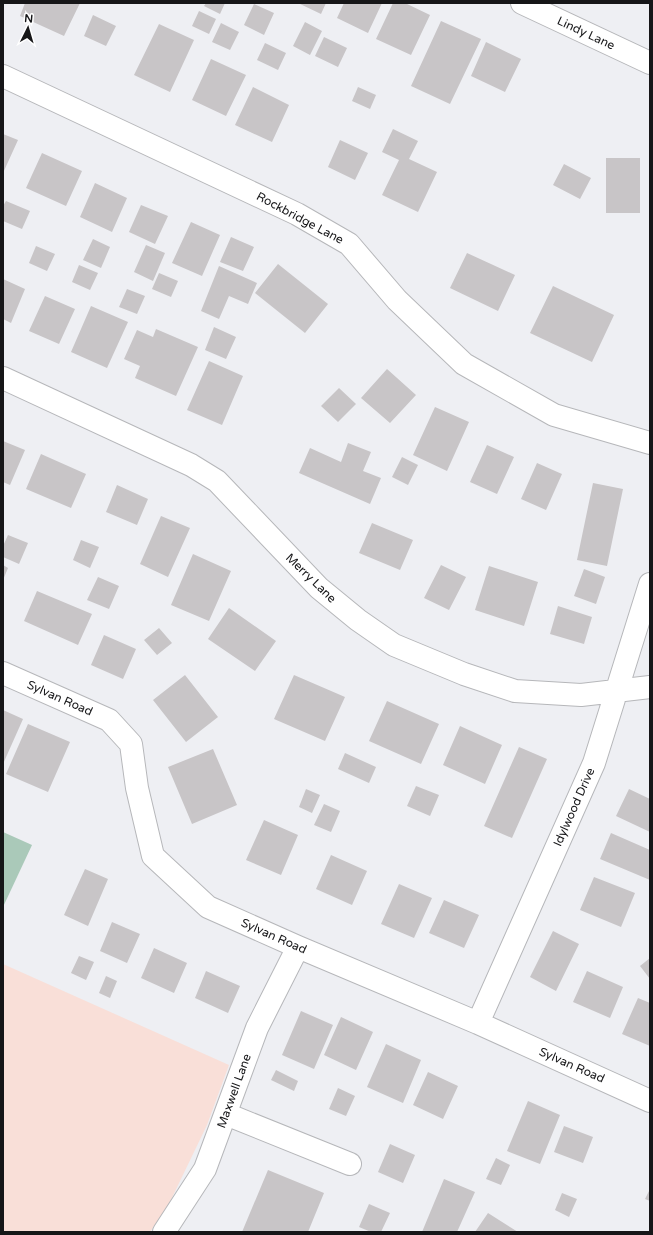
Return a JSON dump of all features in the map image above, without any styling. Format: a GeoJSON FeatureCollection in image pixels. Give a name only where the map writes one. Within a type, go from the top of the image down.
{"type":"FeatureCollection","features":[{"type":"Feature","properties":{"kind":"street","name":"Lindy Lane"},"geometry":{"type":"LineString","coordinates":[[522,3],[650,63]]}},
{"type":"Feature","properties":{"kind":"street","name":"Rockbridge Lane"},"geometry":{"type":"LineString","coordinates":[[3,76],[297,214],[349,244],[397,300],[464,364],[554,415],[650,442]]}},
{"type":"Feature","properties":{"kind":"street","name":"Merry Lane"},"geometry":{"type":"LineString","coordinates":[[3,378],[191,465],[217,481],[319,588],[358,620],[394,645],[464,674],[515,691],[581,695],[650,687]]}},
{"type":"Feature","properties":{"kind":"street","name":"Idylwood Drive"},"geometry":{"type":"LineString","coordinates":[[478,1023],[594,763],[650,584]]}},
{"type":"Feature","properties":{"kind":"street","name":"Sylvan Road"},"geometry":{"type":"LineString","coordinates":[[3,673],[109,720],[131,744],[137,788],[153,856],[208,907],[298,947],[478,1023],[650,1101]]}},
{"type":"Feature","properties":{"kind":"street","name":"Maxwell Lane"},"geometry":{"type":"LineString","coordinates":[[164,1232],[205,1169],[257,1028],[298,947]]}},
{"type":"Feature","properties":{"kind":"street"},"geometry":{"type":"LineString","coordinates":[[226,1114],[350,1164]]}},
{"type":"Feature","properties":{"kind":"shaded area"},"geometry":{"type":"Polygon","coordinates":[[[3,964],[229,1065],[207,1125],[168,1206],[150,1232],[3,1232],[3,964]]]}},
{"type":"Feature","properties":{"kind":"green space"},"geometry":{"type":"Polygon","coordinates":[[[3,832],[32,845],[3,907],[3,832]]]}},
{"type":"Feature","properties":{"kind":"building"},"geometry":{"type":"Polygon","coordinates":[[[25,3],[80,3],[64,36],[20,16],[25,3]]]}},
{"type":"Feature","properties":{"kind":"building"},"geometry":{"type":"Polygon","coordinates":[[[206,3],[225,3],[220,14],[204,6],[206,3]]]}},
{"type":"Feature","properties":{"kind":"building"},"geometry":{"type":"Polygon","coordinates":[[[298,3],[326,3],[321,14],[298,3]]]}},
{"type":"Feature","properties":{"kind":"building"},"geometry":{"type":"Polygon","coordinates":[[[344,3],[382,3],[368,33],[337,18],[344,3]]]}},
{"type":"Feature","properties":{"kind":"building"},"geometry":{"type":"Polygon","coordinates":[[[393,3],[405,3],[430,15],[411,55],[376,39],[393,3]]]}},
{"type":"Feature","properties":{"kind":"building"},"geometry":{"type":"Polygon","coordinates":[[[254,4],[274,13],[264,35],[244,25],[254,4]]]}},
{"type":"Feature","properties":{"kind":"building"},"geometry":{"type":"Polygon","coordinates":[[[199,11],[216,19],[209,34],[192,26],[199,11]]]}},
{"type":"Feature","properties":{"kind":"building"},"geometry":{"type":"Polygon","coordinates":[[[93,15],[116,26],[106,46],[84,36],[93,15]]]}},
{"type":"Feature","properties":{"kind":"building"},"geometry":{"type":"Polygon","coordinates":[[[441,21],[481,39],[450,104],[411,86],[441,21]]]}},
{"type":"Feature","properties":{"kind":"building"},"geometry":{"type":"Polygon","coordinates":[[[305,22],[322,31],[310,55],[293,46],[305,22]]]}},
{"type":"Feature","properties":{"kind":"building"},"geometry":{"type":"Polygon","coordinates":[[[221,23],[239,32],[230,50],[212,42],[221,23]]]}},
{"type":"Feature","properties":{"kind":"building"},"geometry":{"type":"Polygon","coordinates":[[[159,24],[194,40],[170,92],[134,75],[159,24]]]}},
{"type":"Feature","properties":{"kind":"building"},"geometry":{"type":"Polygon","coordinates":[[[324,37],[347,48],[338,67],[315,56],[324,37]]]}},
{"type":"Feature","properties":{"kind":"building"},"geometry":{"type":"Polygon","coordinates":[[[486,42],[521,59],[505,92],[471,76],[486,42]]]}},
{"type":"Feature","properties":{"kind":"building"},"geometry":{"type":"Polygon","coordinates":[[[265,43],[286,53],[278,70],[257,60],[265,43]]]}},
{"type":"Feature","properties":{"kind":"building"},"geometry":{"type":"Polygon","coordinates":[[[211,59],[246,75],[226,116],[192,100],[211,59]]]}},
{"type":"Feature","properties":{"kind":"building"},"geometry":{"type":"Polygon","coordinates":[[[253,87],[289,105],[272,142],[235,125],[253,87]]]}},
{"type":"Feature","properties":{"kind":"building"},"geometry":{"type":"Polygon","coordinates":[[[358,87],[376,95],[370,109],[352,101],[358,87]]]}},
{"type":"Feature","properties":{"kind":"building"},"geometry":{"type":"Polygon","coordinates":[[[393,129],[418,141],[409,159],[437,172],[418,212],[382,195],[399,160],[382,152],[393,129]]]}},
{"type":"Feature","properties":{"kind":"building"},"geometry":{"type":"Polygon","coordinates":[[[3,134],[18,140],[3,173],[3,134]]]}},
{"type":"Feature","properties":{"kind":"building"},"geometry":{"type":"Polygon","coordinates":[[[340,140],[368,153],[355,180],[328,167],[340,140]]]}},
{"type":"Feature","properties":{"kind":"building"},"geometry":{"type":"Polygon","coordinates":[[[42,153],[82,171],[66,206],[26,188],[42,153]]]}},
{"type":"Feature","properties":{"kind":"building"},"geometry":{"type":"Polygon","coordinates":[[[606,158],[640,158],[640,213],[606,213],[606,158]]]}},
{"type":"Feature","properties":{"kind":"building"},"geometry":{"type":"Polygon","coordinates":[[[564,164],[591,178],[580,199],[553,185],[564,164]]]}},
{"type":"Feature","properties":{"kind":"building"},"geometry":{"type":"Polygon","coordinates":[[[95,183],[127,198],[112,232],[80,217],[95,183]]]}},
{"type":"Feature","properties":{"kind":"building"},"geometry":{"type":"Polygon","coordinates":[[[6,201],[30,211],[22,229],[3,221],[3,206],[6,201]]]}},
{"type":"Feature","properties":{"kind":"building"},"geometry":{"type":"Polygon","coordinates":[[[141,205],[168,216],[155,244],[129,232],[141,205]]]}},
{"type":"Feature","properties":{"kind":"building"},"geometry":{"type":"Polygon","coordinates":[[[191,222],[220,235],[202,276],[172,263],[191,222]]]}},
{"type":"Feature","properties":{"kind":"building"},"geometry":{"type":"Polygon","coordinates":[[[231,237],[254,247],[243,271],[220,262],[231,237]]]}},
{"type":"Feature","properties":{"kind":"building"},"geometry":{"type":"Polygon","coordinates":[[[93,239],[110,247],[101,268],[83,260],[93,239]]]}},
{"type":"Feature","properties":{"kind":"building"},"geometry":{"type":"Polygon","coordinates":[[[146,245],[165,253],[153,281],[134,272],[146,245]]]}},
{"type":"Feature","properties":{"kind":"building"},"geometry":{"type":"Polygon","coordinates":[[[36,246],[55,254],[47,271],[29,263],[36,246]]]}},
{"type":"Feature","properties":{"kind":"building"},"geometry":{"type":"Polygon","coordinates":[[[467,253],[515,275],[498,311],[450,288],[467,253]]]}},
{"type":"Feature","properties":{"kind":"building"},"geometry":{"type":"Polygon","coordinates":[[[278,264],[328,304],[305,333],[255,293],[278,264]]]}},
{"type":"Feature","properties":{"kind":"building"},"geometry":{"type":"Polygon","coordinates":[[[79,265],[98,273],[90,290],[72,282],[79,265]]]}},
{"type":"Feature","properties":{"kind":"building"},"geometry":{"type":"Polygon","coordinates":[[[219,266],[257,283],[248,304],[229,296],[219,319],[201,311],[219,266]]]}},
{"type":"Feature","properties":{"kind":"building"},"geometry":{"type":"Polygon","coordinates":[[[159,273],[178,281],[171,297],[152,289],[159,273]]]}},
{"type":"Feature","properties":{"kind":"building"},"geometry":{"type":"Polygon","coordinates":[[[3,279],[25,289],[11,323],[3,319],[3,279]]]}},
{"type":"Feature","properties":{"kind":"building"},"geometry":{"type":"Polygon","coordinates":[[[553,286],[614,315],[592,362],[530,333],[553,286]]]}},
{"type":"Feature","properties":{"kind":"building"},"geometry":{"type":"Polygon","coordinates":[[[127,289],[145,296],[137,314],[119,307],[127,289]]]}},
{"type":"Feature","properties":{"kind":"building"},"geometry":{"type":"Polygon","coordinates":[[[45,296],[75,309],[59,344],[29,331],[45,296]]]}},
{"type":"Feature","properties":{"kind":"building"},"geometry":{"type":"Polygon","coordinates":[[[91,306],[128,322],[107,368],[71,352],[91,306]]]}},
{"type":"Feature","properties":{"kind":"building"},"geometry":{"type":"Polygon","coordinates":[[[214,327],[236,337],[226,359],[205,350],[214,327]]]}},
{"type":"Feature","properties":{"kind":"building"},"geometry":{"type":"Polygon","coordinates":[[[156,329],[198,347],[176,396],[135,378],[140,366],[124,359],[137,330],[153,337],[156,329]]]}},
{"type":"Feature","properties":{"kind":"building"},"geometry":{"type":"Polygon","coordinates":[[[209,361],[243,376],[222,425],[187,410],[209,361]]]}},
{"type":"Feature","properties":{"kind":"building"},"geometry":{"type":"Polygon","coordinates":[[[387,369],[416,395],[390,423],[361,398],[387,369]]]}},
{"type":"Feature","properties":{"kind":"building"},"geometry":{"type":"Polygon","coordinates":[[[339,388],[356,404],[338,422],[321,406],[339,388]]]}},
{"type":"Feature","properties":{"kind":"building"},"geometry":{"type":"Polygon","coordinates":[[[435,407],[469,422],[447,471],[413,455],[435,407]]]}},
{"type":"Feature","properties":{"kind":"building"},"geometry":{"type":"Polygon","coordinates":[[[3,441],[25,450],[10,485],[3,482],[3,441]]]}},
{"type":"Feature","properties":{"kind":"building"},"geometry":{"type":"Polygon","coordinates":[[[348,443],[371,452],[363,471],[381,478],[370,504],[299,473],[310,448],[341,462],[348,443]]]}},
{"type":"Feature","properties":{"kind":"building"},"geometry":{"type":"Polygon","coordinates":[[[487,445],[514,457],[497,494],[470,482],[487,445]]]}},
{"type":"Feature","properties":{"kind":"building"},"geometry":{"type":"Polygon","coordinates":[[[41,454],[86,474],[71,508],[26,489],[41,454]]]}},
{"type":"Feature","properties":{"kind":"building"},"geometry":{"type":"Polygon","coordinates":[[[402,457],[418,465],[408,485],[392,477],[402,457]]]}},
{"type":"Feature","properties":{"kind":"building"},"geometry":{"type":"Polygon","coordinates":[[[537,463],[562,474],[546,510],[521,499],[537,463]]]}},
{"type":"Feature","properties":{"kind":"building"},"geometry":{"type":"Polygon","coordinates":[[[593,483],[623,489],[607,566],[577,560],[593,483]]]}},
{"type":"Feature","properties":{"kind":"building"},"geometry":{"type":"Polygon","coordinates":[[[117,485],[148,499],[137,525],[106,512],[117,485]]]}},
{"type":"Feature","properties":{"kind":"building"},"geometry":{"type":"Polygon","coordinates":[[[161,516],[190,528],[168,577],[140,564],[161,516]]]}},
{"type":"Feature","properties":{"kind":"building"},"geometry":{"type":"Polygon","coordinates":[[[372,523],[413,540],[400,570],[359,553],[372,523]]]}},
{"type":"Feature","properties":{"kind":"building"},"geometry":{"type":"Polygon","coordinates":[[[8,535],[28,543],[19,564],[3,557],[3,546],[8,535]]]}},
{"type":"Feature","properties":{"kind":"building"},"geometry":{"type":"Polygon","coordinates":[[[81,540],[99,547],[90,568],[73,560],[81,540]]]}},
{"type":"Feature","properties":{"kind":"building"},"geometry":{"type":"Polygon","coordinates":[[[193,554],[231,571],[209,621],[171,605],[193,554]]]}},
{"type":"Feature","properties":{"kind":"building"},"geometry":{"type":"Polygon","coordinates":[[[3,565],[8,568],[3,580],[3,565]]]}},
{"type":"Feature","properties":{"kind":"building"},"geometry":{"type":"Polygon","coordinates":[[[441,565],[466,577],[449,610],[424,598],[441,565]]]}},
{"type":"Feature","properties":{"kind":"building"},"geometry":{"type":"Polygon","coordinates":[[[489,566],[538,582],[524,626],[475,610],[489,566]]]}},
{"type":"Feature","properties":{"kind":"building"},"geometry":{"type":"Polygon","coordinates":[[[584,569],[605,577],[596,604],[574,596],[584,569]]]}},
{"type":"Feature","properties":{"kind":"building"},"geometry":{"type":"Polygon","coordinates":[[[98,577],[119,586],[109,609],[87,600],[98,577]]]}},
{"type":"Feature","properties":{"kind":"building"},"geometry":{"type":"Polygon","coordinates":[[[37,591],[92,614],[78,645],[24,621],[37,591]]]}},
{"type":"Feature","properties":{"kind":"building"},"geometry":{"type":"Polygon","coordinates":[[[558,606],[592,617],[584,644],[550,634],[558,606]]]}},
{"type":"Feature","properties":{"kind":"building"},"geometry":{"type":"Polygon","coordinates":[[[229,608],[276,641],[255,671],[208,639],[229,608]]]}},
{"type":"Feature","properties":{"kind":"building"},"geometry":{"type":"Polygon","coordinates":[[[159,628],[172,643],[157,655],[144,640],[159,628]]]}},
{"type":"Feature","properties":{"kind":"building"},"geometry":{"type":"Polygon","coordinates":[[[104,635],[136,649],[123,679],[91,665],[104,635]]]}},
{"type":"Feature","properties":{"kind":"building"},"geometry":{"type":"Polygon","coordinates":[[[185,675],[218,717],[186,742],[153,700],[185,675]]]}},
{"type":"Feature","properties":{"kind":"building"},"geometry":{"type":"Polygon","coordinates":[[[294,675],[345,697],[325,741],[274,719],[294,675]]]}},
{"type":"Feature","properties":{"kind":"building"},"geometry":{"type":"Polygon","coordinates":[[[387,701],[439,724],[421,764],[369,741],[387,701]]]}},
{"type":"Feature","properties":{"kind":"building"},"geometry":{"type":"Polygon","coordinates":[[[3,710],[23,719],[3,764],[3,710]]]}},
{"type":"Feature","properties":{"kind":"building"},"geometry":{"type":"Polygon","coordinates":[[[28,724],[70,742],[48,792],[6,774],[28,724]]]}},
{"type":"Feature","properties":{"kind":"building"},"geometry":{"type":"Polygon","coordinates":[[[460,726],[502,745],[485,784],[443,765],[460,726]]]}},
{"type":"Feature","properties":{"kind":"building"},"geometry":{"type":"Polygon","coordinates":[[[519,747],[547,759],[512,838],[484,826],[519,747]]]}},
{"type":"Feature","properties":{"kind":"building"},"geometry":{"type":"Polygon","coordinates":[[[213,749],[237,805],[192,824],[168,767],[213,749]]]}},
{"type":"Feature","properties":{"kind":"building"},"geometry":{"type":"Polygon","coordinates":[[[345,753],[376,767],[369,783],[338,769],[345,753]]]}},
{"type":"Feature","properties":{"kind":"building"},"geometry":{"type":"Polygon","coordinates":[[[416,786],[439,795],[430,816],[407,806],[416,786]]]}},
{"type":"Feature","properties":{"kind":"building"},"geometry":{"type":"Polygon","coordinates":[[[306,789],[320,795],[312,813],[299,807],[306,789]]]}},
{"type":"Feature","properties":{"kind":"building"},"geometry":{"type":"Polygon","coordinates":[[[629,789],[650,799],[650,832],[616,816],[629,789]]]}},
{"type":"Feature","properties":{"kind":"building"},"geometry":{"type":"Polygon","coordinates":[[[324,804],[340,811],[331,832],[314,825],[324,804]]]}},
{"type":"Feature","properties":{"kind":"building"},"geometry":{"type":"Polygon","coordinates":[[[264,820],[298,835],[281,875],[246,860],[264,820]]]}},
{"type":"Feature","properties":{"kind":"building"},"geometry":{"type":"Polygon","coordinates":[[[611,833],[650,850],[650,880],[600,859],[611,833]]]}},
{"type":"Feature","properties":{"kind":"building"},"geometry":{"type":"Polygon","coordinates":[[[331,855],[367,871],[352,905],[316,889],[331,855]]]}},
{"type":"Feature","properties":{"kind":"building"},"geometry":{"type":"Polygon","coordinates":[[[85,869],[108,879],[88,926],[64,915],[85,869]]]}},
{"type":"Feature","properties":{"kind":"building"},"geometry":{"type":"Polygon","coordinates":[[[594,877],[635,893],[621,927],[580,910],[594,877]]]}},
{"type":"Feature","properties":{"kind":"building"},"geometry":{"type":"Polygon","coordinates":[[[399,884],[432,898],[414,938],[381,924],[399,884]]]}},
{"type":"Feature","properties":{"kind":"building"},"geometry":{"type":"Polygon","coordinates":[[[444,900],[479,915],[464,948],[429,933],[444,900]]]}},
{"type":"Feature","properties":{"kind":"building"},"geometry":{"type":"Polygon","coordinates":[[[112,922],[140,934],[127,963],[100,951],[112,922]]]}},
{"type":"Feature","properties":{"kind":"building"},"geometry":{"type":"Polygon","coordinates":[[[553,931],[579,944],[556,991],[530,977],[553,931]]]}},
{"type":"Feature","properties":{"kind":"building"},"geometry":{"type":"Polygon","coordinates":[[[154,948],[187,963],[174,993],[141,978],[154,948]]]}},
{"type":"Feature","properties":{"kind":"building"},"geometry":{"type":"Polygon","coordinates":[[[79,956],[94,962],[86,980],[71,973],[79,956]]]}},
{"type":"Feature","properties":{"kind":"building"},"geometry":{"type":"Polygon","coordinates":[[[650,958],[650,979],[640,966],[650,958]]]}},
{"type":"Feature","properties":{"kind":"building"},"geometry":{"type":"Polygon","coordinates":[[[206,971],[240,986],[228,1013],[195,998],[206,971]]]}},
{"type":"Feature","properties":{"kind":"building"},"geometry":{"type":"Polygon","coordinates":[[[587,971],[623,987],[610,1018],[573,1002],[587,971]]]}},
{"type":"Feature","properties":{"kind":"building"},"geometry":{"type":"Polygon","coordinates":[[[106,976],[117,981],[110,998],[99,993],[106,976]]]}},
{"type":"Feature","properties":{"kind":"building"},"geometry":{"type":"Polygon","coordinates":[[[638,998],[650,1003],[650,1046],[622,1034],[638,998]]]}},
{"type":"Feature","properties":{"kind":"building"},"geometry":{"type":"Polygon","coordinates":[[[301,1011],[333,1025],[314,1069],[282,1055],[301,1011]]]}},
{"type":"Feature","properties":{"kind":"building"},"geometry":{"type":"Polygon","coordinates":[[[341,1017],[373,1032],[356,1070],[324,1055],[341,1017]]]}},
{"type":"Feature","properties":{"kind":"building"},"geometry":{"type":"Polygon","coordinates":[[[386,1044],[421,1060],[403,1103],[367,1087],[386,1044]]]}},
{"type":"Feature","properties":{"kind":"building"},"geometry":{"type":"Polygon","coordinates":[[[276,1070],[298,1081],[294,1091],[271,1080],[276,1070]]]}},
{"type":"Feature","properties":{"kind":"building"},"geometry":{"type":"Polygon","coordinates":[[[428,1072],[458,1086],[443,1119],[413,1105],[428,1072]]]}},
{"type":"Feature","properties":{"kind":"building"},"geometry":{"type":"Polygon","coordinates":[[[338,1088],[355,1096],[346,1116],[329,1109],[338,1088]]]}},
{"type":"Feature","properties":{"kind":"building"},"geometry":{"type":"Polygon","coordinates":[[[528,1101],[560,1115],[540,1164],[507,1151],[528,1101]]]}},
{"type":"Feature","properties":{"kind":"building"},"geometry":{"type":"Polygon","coordinates":[[[564,1126],[593,1137],[583,1163],[554,1152],[564,1126]]]}},
{"type":"Feature","properties":{"kind":"building"},"geometry":{"type":"Polygon","coordinates":[[[390,1144],[415,1155],[403,1183],[378,1172],[390,1144]]]}},
{"type":"Feature","properties":{"kind":"building"},"geometry":{"type":"Polygon","coordinates":[[[496,1158],[510,1165],[501,1185],[486,1179],[496,1158]]]}},
{"type":"Feature","properties":{"kind":"building"},"geometry":{"type":"Polygon","coordinates":[[[268,1170],[324,1193],[308,1232],[242,1232],[268,1170]]]}},
{"type":"Feature","properties":{"kind":"building"},"geometry":{"type":"Polygon","coordinates":[[[444,1179],[475,1192],[457,1232],[422,1232],[444,1179]]]}},
{"type":"Feature","properties":{"kind":"building"},"geometry":{"type":"Polygon","coordinates":[[[650,1189],[650,1201],[645,1199],[650,1189]]]}},
{"type":"Feature","properties":{"kind":"building"},"geometry":{"type":"Polygon","coordinates":[[[562,1193],[577,1199],[569,1217],[555,1210],[562,1193]]]}},
{"type":"Feature","properties":{"kind":"building"},"geometry":{"type":"Polygon","coordinates":[[[369,1204],[390,1213],[381,1232],[371,1232],[359,1227],[369,1204]]]}},
{"type":"Feature","properties":{"kind":"building"},"geometry":{"type":"Polygon","coordinates":[[[488,1213],[518,1232],[475,1232],[488,1213]]]}}]}
